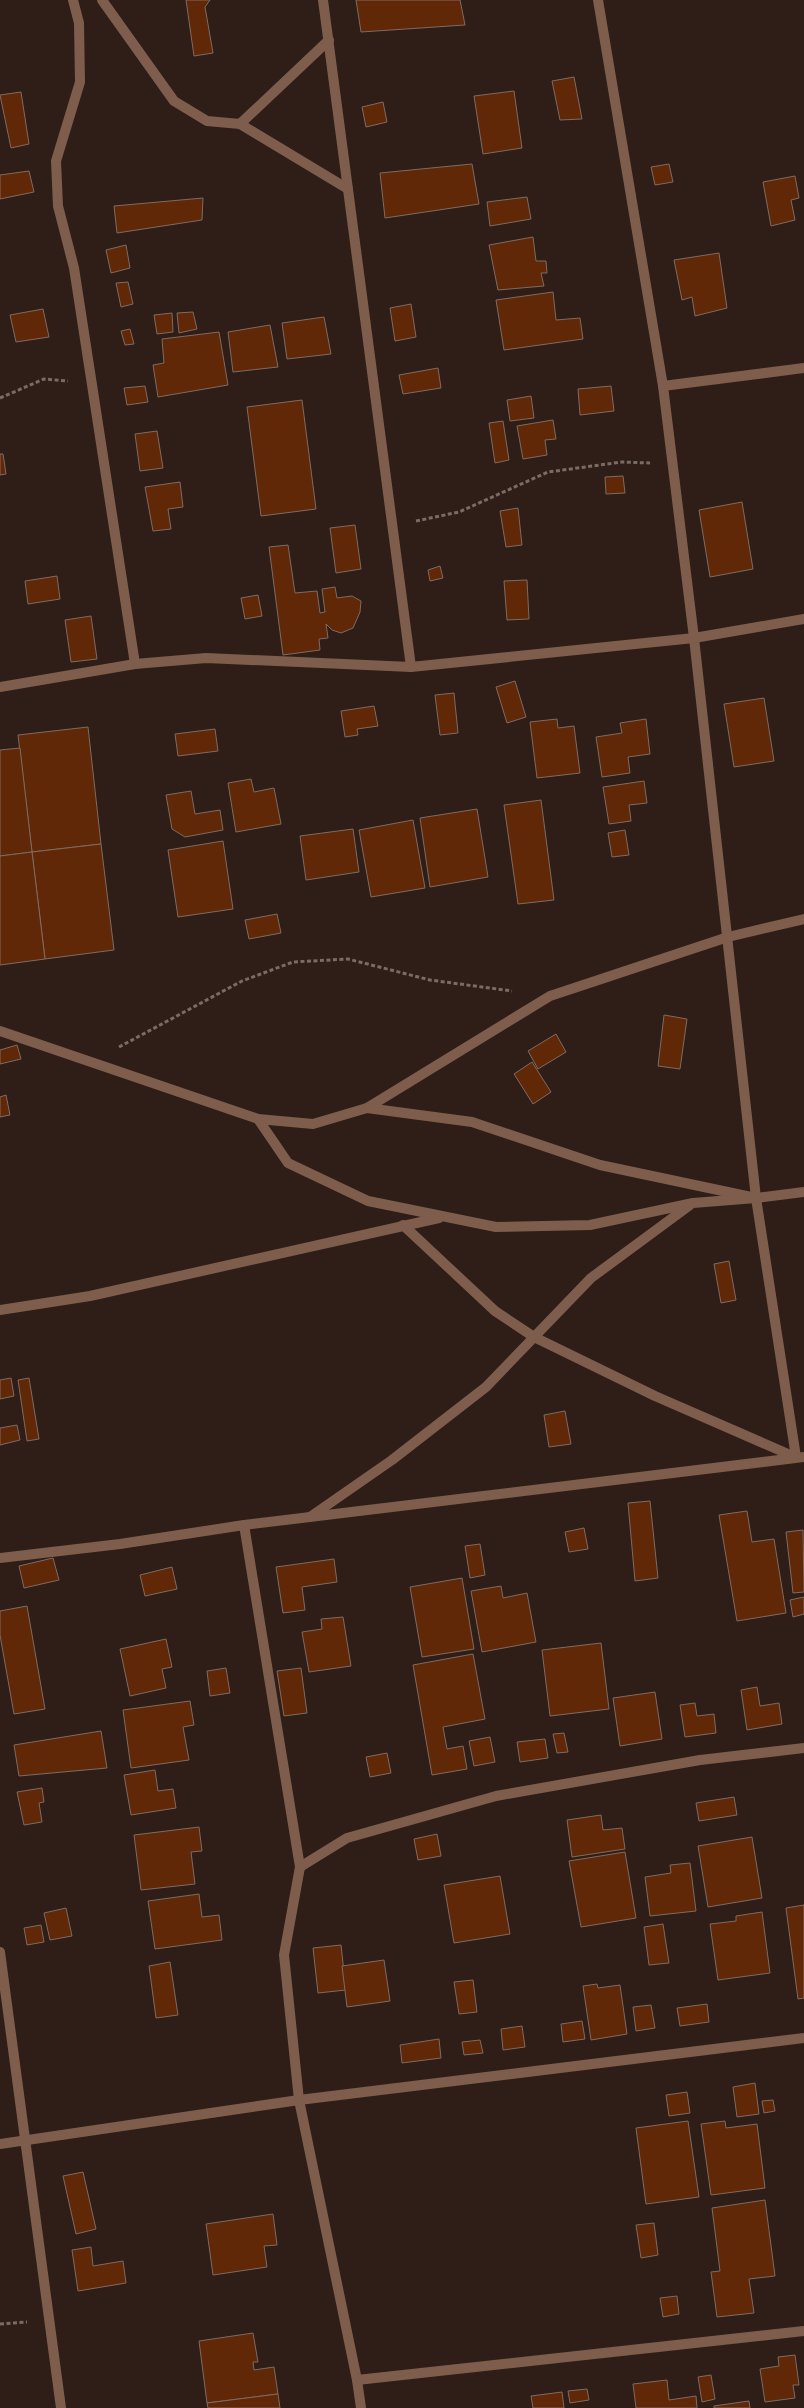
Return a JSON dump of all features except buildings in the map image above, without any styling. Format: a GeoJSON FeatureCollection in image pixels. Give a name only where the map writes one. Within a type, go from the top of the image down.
{"type":"FeatureCollection","features":[{"type":"Feature","properties":{"kind":"street"},"geometry":{"type":"LineString","coordinates":[[73,0],[79,23],[80,82],[56,161],[58,206],[74,268],[135,664]]}},
{"type":"Feature","properties":{"kind":"street"},"geometry":{"type":"LineString","coordinates":[[102,0],[174,101],[207,121],[240,124],[348,189]]}},
{"type":"Feature","properties":{"kind":"street"},"geometry":{"type":"LineString","coordinates":[[323,0],[411,667]]}},
{"type":"Feature","properties":{"kind":"street"},"geometry":{"type":"LineString","coordinates":[[598,0],[663,386],[694,638],[756,1198],[800,1457]]}},
{"type":"Feature","properties":{"kind":"street"},"geometry":{"type":"LineString","coordinates":[[240,124],[328,40]]}},
{"type":"Feature","properties":{"kind":"street"},"geometry":{"type":"LineString","coordinates":[[663,386],[804,368]]}},
{"type":"Feature","properties":{"kind":"street"},"geometry":{"type":"LineString","coordinates":[[0,687],[135,664],[206,658],[411,667],[694,638],[804,619]]}},
{"type":"Feature","properties":{"kind":"street"},"geometry":{"type":"LineString","coordinates":[[0,1031],[258,1119],[313,1124],[367,1108],[550,996],[728,937],[804,919]]}},
{"type":"Feature","properties":{"kind":"street"},"geometry":{"type":"LineString","coordinates":[[367,1108],[472,1122],[600,1164],[756,1198]]}},
{"type":"Feature","properties":{"kind":"street"},"geometry":{"type":"LineString","coordinates":[[258,1119],[288,1163],[368,1201],[496,1227],[590,1225],[693,1203],[804,1192]]}},
{"type":"Feature","properties":{"kind":"street"},"geometry":{"type":"LineString","coordinates":[[308,1518],[392,1460],[486,1387],[591,1278],[693,1203]]}},
{"type":"Feature","properties":{"kind":"street"},"geometry":{"type":"LineString","coordinates":[[0,1310],[90,1296],[444,1217]]}},
{"type":"Feature","properties":{"kind":"street"},"geometry":{"type":"LineString","coordinates":[[403,1225],[495,1311],[534,1337],[655,1396],[800,1457]]}},
{"type":"Feature","properties":{"kind":"street"},"geometry":{"type":"LineString","coordinates":[[0,1558],[120,1544],[244,1525],[800,1457]]}},
{"type":"Feature","properties":{"kind":"street"},"geometry":{"type":"LineString","coordinates":[[244,1525],[300,1867],[284,1955],[299,2100],[357,2380],[361,2408]]}},
{"type":"Feature","properties":{"kind":"street"},"geometry":{"type":"LineString","coordinates":[[300,1867],[347,1838],[496,1796],[700,1760],[804,1748]]}},
{"type":"Feature","properties":{"kind":"street"},"geometry":{"type":"LineString","coordinates":[[0,1952],[61,2408]]}},
{"type":"Feature","properties":{"kind":"street"},"geometry":{"type":"LineString","coordinates":[[0,2144],[299,2100],[804,2038]]}},
{"type":"Feature","properties":{"kind":"street"},"geometry":{"type":"LineString","coordinates":[[357,2380],[804,2331]]}},
{"type":"Feature","properties":{"kind":"path"},"geometry":{"type":"LineString","coordinates":[[0,398],[44,379],[92,382]]}},
{"type":"Feature","properties":{"kind":"path"},"geometry":{"type":"LineString","coordinates":[[393,527],[459,512],[548,472],[622,462],[673,464]]}},
{"type":"Feature","properties":{"kind":"path"},"geometry":{"type":"LineString","coordinates":[[91,1062],[242,981],[293,962],[348,959],[430,980],[550,996]]}}]}
